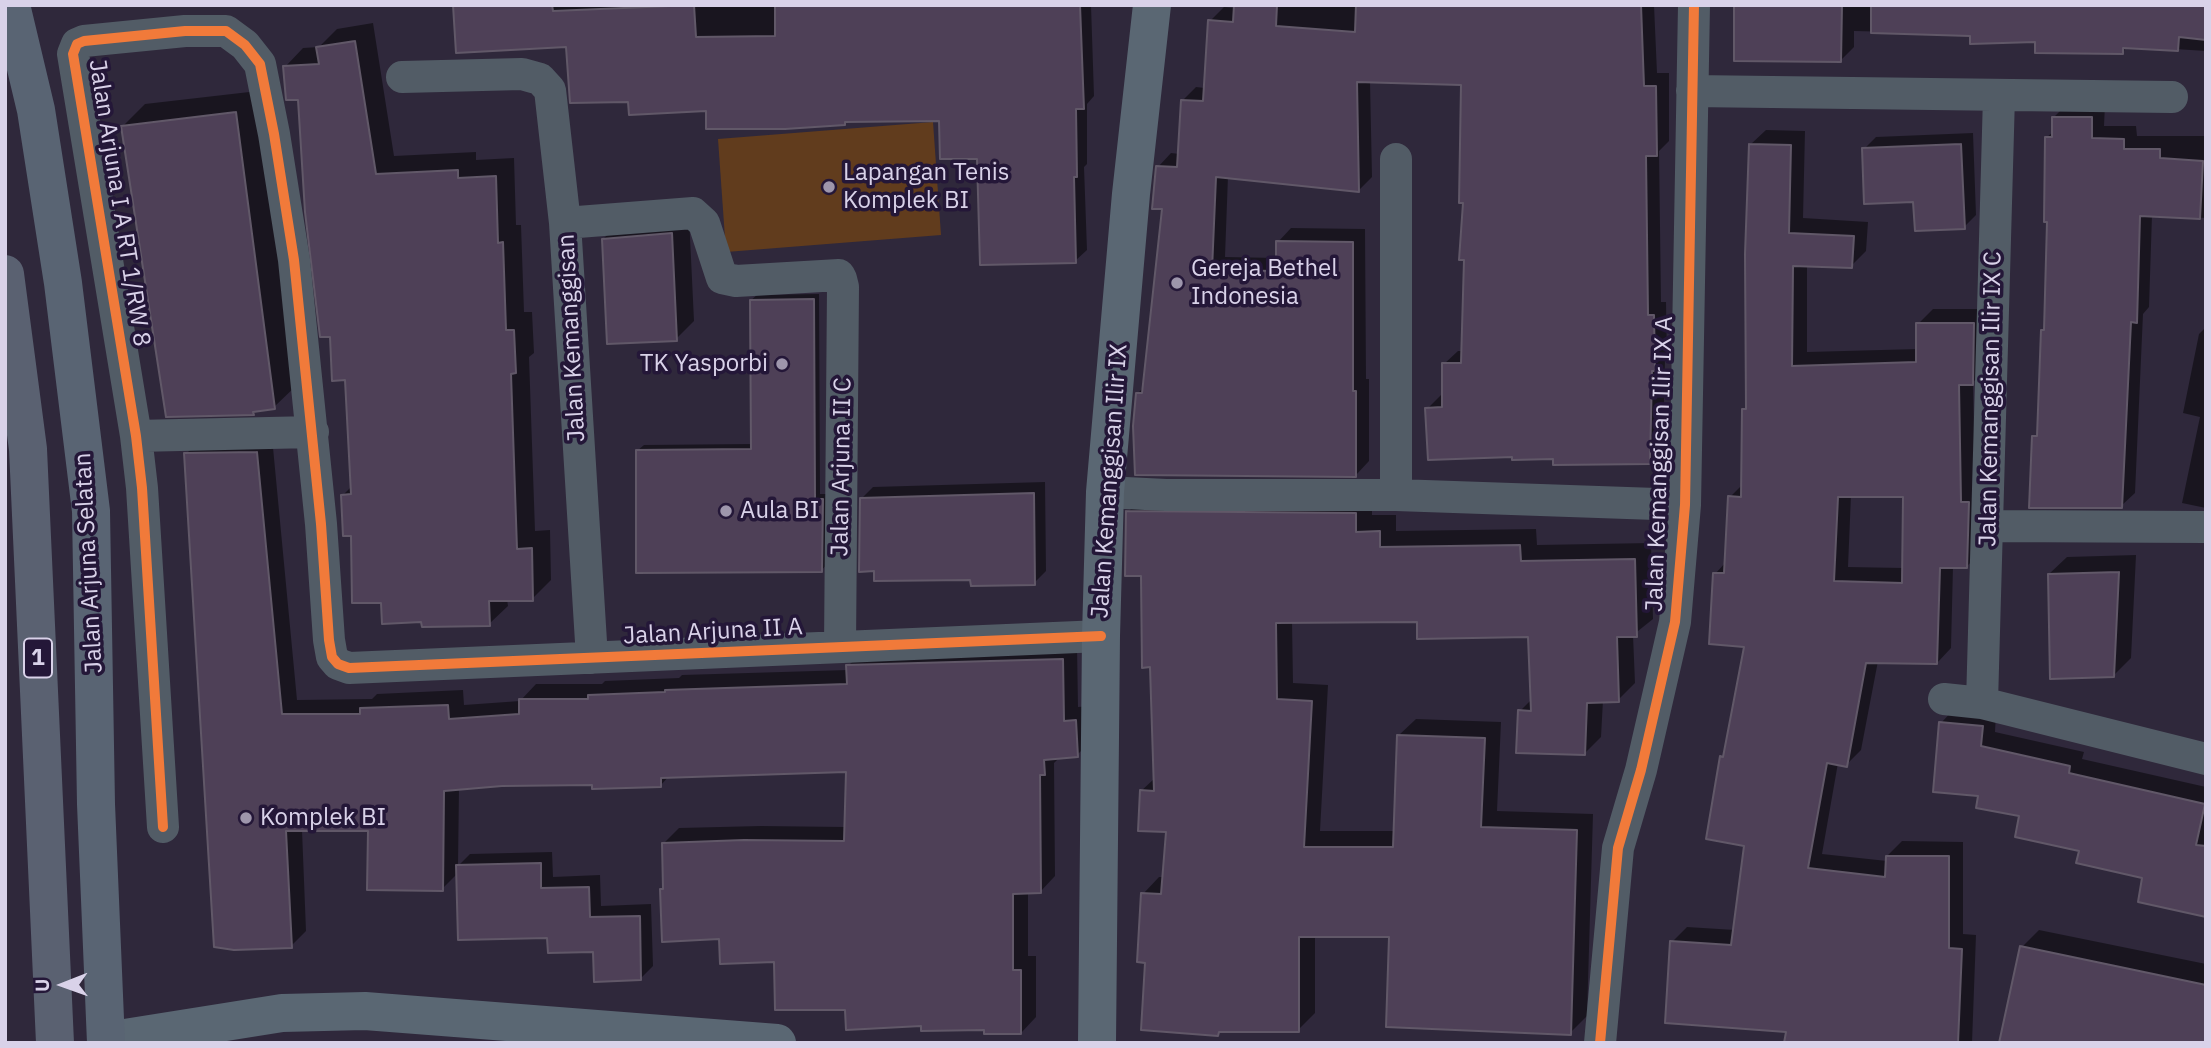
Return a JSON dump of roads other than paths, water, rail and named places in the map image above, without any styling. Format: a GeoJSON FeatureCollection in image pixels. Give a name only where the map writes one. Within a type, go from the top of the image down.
{"type":"FeatureCollection","features":[{"type":"Feature","properties":{"kind":"highway","name":"1"},"geometry":{"type":"LineString","coordinates":[[5,274],[28,449],[55,1043]]}},
{"type":"Feature","properties":{"kind":"main road","name":"Jalan Arjuna Selatan"},"geometry":{"type":"LineString","coordinates":[[11,5],[36,110],[63,283],[91,511],[96,804],[106,1042]]}},
{"type":"Feature","properties":{"kind":"street","name":"Jalan Kemanggisan Ilir IX"},"geometry":{"type":"LineString","coordinates":[[1097,1043],[1105,492],[1131,194],[1152,5]]}},
{"type":"Feature","properties":{"kind":"street","name":"Jalan Kemanggisan Ilir IX A"},"geometry":{"type":"LineString","coordinates":[[1600,1043],[1618,848],[1641,770],[1675,622],[1685,505],[1694,5]]}},
{"type":"Feature","properties":{"kind":"street","name":"Jalan Arjuna I A RT 1/RW 8"},"geometry":{"type":"LineString","coordinates":[[163,827],[142,488],[136,436],[73,54],[76,44],[185,31],[226,31],[245,45],[260,64],[294,260],[313,432],[332,656]]}},
{"type":"Feature","properties":{"kind":"street"},"geometry":{"type":"LineString","coordinates":[[402,77],[522,74],[540,79],[550,90],[565,223]]}},
{"type":"Feature","properties":{"kind":"street"},"geometry":{"type":"LineString","coordinates":[[1692,91],[2172,97]]}},
{"type":"Feature","properties":{"kind":"street","name":"Jalan Kemanggisan Ilir IX C"},"geometry":{"type":"LineString","coordinates":[[1982,703],[1999,96]]}},
{"type":"Feature","properties":{"kind":"street"},"geometry":{"type":"LineString","coordinates":[[1396,159],[1396,495]]}},
{"type":"Feature","properties":{"kind":"street","name":"Jalan Kemanggisan"},"geometry":{"type":"LineString","coordinates":[[592,658],[565,223],[693,213],[704,223],[722,278],[736,281],[839,275],[843,287]]}},
{"type":"Feature","properties":{"kind":"street","name":"Jalan Arjuna II C"},"geometry":{"type":"LineString","coordinates":[[840,647],[843,287]]}},
{"type":"Feature","properties":{"kind":"street"},"geometry":{"type":"LineString","coordinates":[[136,436],[313,432]]}},
{"type":"Feature","properties":{"kind":"street"},"geometry":{"type":"LineString","coordinates":[[1105,492],[1166,495],[1396,495],[1685,505]]}},
{"type":"Feature","properties":{"kind":"street"},"geometry":{"type":"LineString","coordinates":[[1989,526],[2206,527]]}},
{"type":"Feature","properties":{"kind":"street","name":"Jalan Arjuna II A"},"geometry":{"type":"LineString","coordinates":[[332,656],[338,664],[349,668],[1101,636]]}},
{"type":"Feature","properties":{"kind":"street"},"geometry":{"type":"LineString","coordinates":[[1944,699],[1982,703],[2206,759]]}},
{"type":"Feature","properties":{"kind":"street"},"geometry":{"type":"LineString","coordinates":[[106,1042],[282,1013],[365,1011],[443,1029],[778,1043]]}},
{"type":"Feature","properties":{"kind":"place","name":"Lapangan Tenis Komplek BI"},"geometry":{"type":"Point","coordinates":[829,187]}},
{"type":"Feature","properties":{"kind":"place","name":"Gereja Bethel Indonesia"},"geometry":{"type":"Point","coordinates":[1177,283]}},
{"type":"Feature","properties":{"kind":"place","name":"TK Yasporbi"},"geometry":{"type":"Point","coordinates":[782,364]}},
{"type":"Feature","properties":{"kind":"place","name":"Aula BI"},"geometry":{"type":"Point","coordinates":[726,511]}},
{"type":"Feature","properties":{"kind":"place","name":"Komplek BI"},"geometry":{"type":"Point","coordinates":[246,818]}}]}
